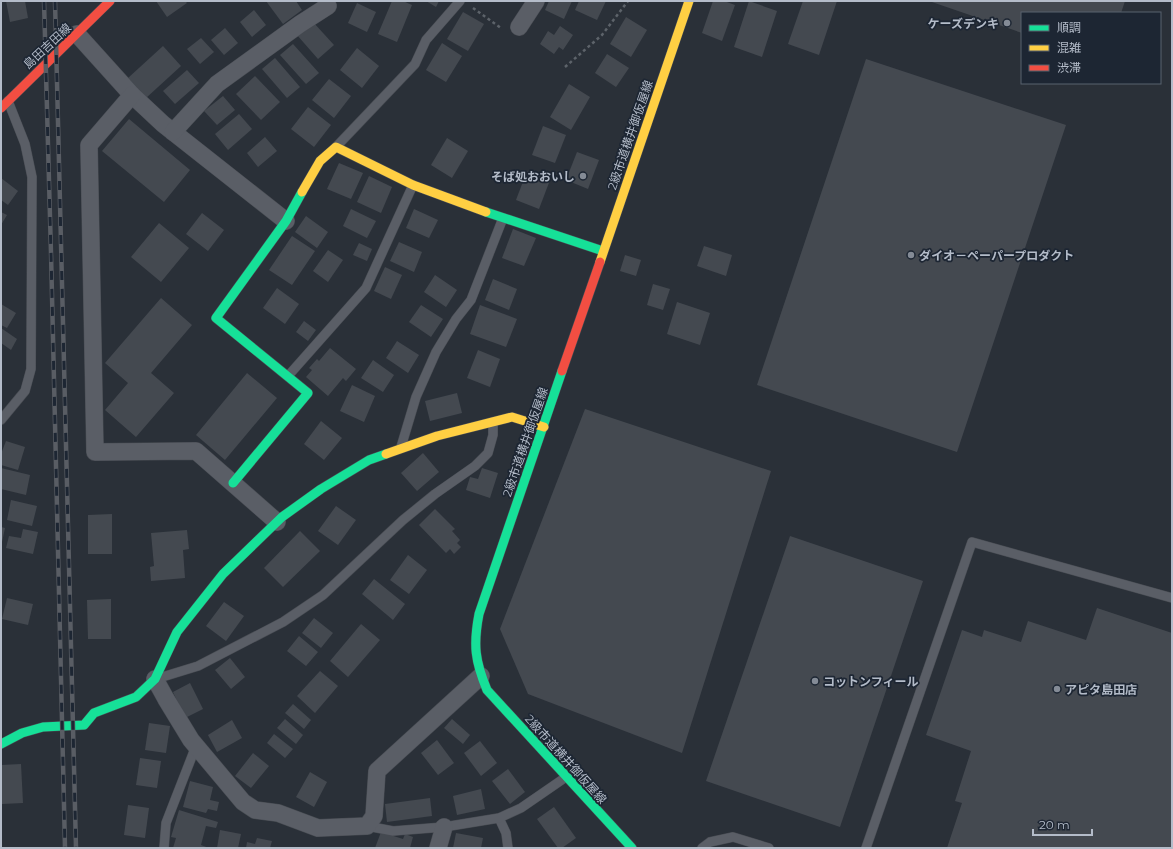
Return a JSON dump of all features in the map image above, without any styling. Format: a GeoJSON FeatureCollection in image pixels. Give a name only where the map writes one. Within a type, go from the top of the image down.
{"type":"FeatureCollection","features":[{"type":"Feature","properties":{"kind":"street","name":"島田吉田線"},"geometry":{"type":"LineString","coordinates":[[1,108],[8,94],[78,34],[110,1]]}},
{"type":"Feature","properties":{"kind":"street"},"geometry":{"type":"LineString","coordinates":[[512,29],[536,1]]}},
{"type":"Feature","properties":{"kind":"street","name":"2級市道横井御仮屋線"},"geometry":{"type":"LineString","coordinates":[[632,848],[487,690],[479,671],[475,635],[479,614],[544,427],[602,251],[689,1]]}},
{"type":"Feature","properties":{"kind":"street"},"geometry":{"type":"LineString","coordinates":[[173,132],[217,84],[300,24],[328,6]]}},
{"type":"Feature","properties":{"kind":"street"},"geometry":{"type":"LineString","coordinates":[[78,34],[132,95],[163,124],[286,221]]}},
{"type":"Feature","properties":{"kind":"street"},"geometry":{"type":"LineString","coordinates":[[132,95],[89,145],[95,452],[196,451],[277,522]]}},
{"type":"Feature","properties":{"kind":"street"},"geometry":{"type":"LineString","coordinates":[[233,483],[308,393],[216,318],[286,221],[320,161],[336,147],[413,185],[503,218],[602,251]]}},
{"type":"Feature","properties":{"kind":"street"},"geometry":{"type":"LineString","coordinates":[[1,744],[22,733],[43,727],[84,725],[94,713],[136,697],[155,678],[178,632],[223,574],[277,522],[321,489],[369,460],[437,436],[512,417],[544,427]]}},
{"type":"Feature","properties":{"kind":"street"},"geometry":{"type":"LineString","coordinates":[[155,678],[166,700],[196,746],[243,802],[255,810],[278,813],[318,828],[367,826],[374,816],[377,771],[481,676]]}},
{"type":"Feature","properties":{"kind":"street"},"geometry":{"type":"LineString","coordinates":[[438,848],[444,827]]}},
{"type":"Feature","properties":{"kind":"lane"},"geometry":{"type":"LineString","coordinates":[[336,147],[415,64],[426,40],[460,1]]}},
{"type":"Feature","properties":{"kind":"lane"},"geometry":{"type":"LineString","coordinates":[[1,420],[25,391],[31,369],[32,177],[25,144],[8,94]]}},
{"type":"Feature","properties":{"kind":"lane"},"geometry":{"type":"LineString","coordinates":[[288,376],[366,288],[413,185]]}},
{"type":"Feature","properties":{"kind":"lane"},"geometry":{"type":"LineString","coordinates":[[400,448],[416,397],[436,352],[456,319],[471,300],[503,218]]}},
{"type":"Feature","properties":{"kind":"lane"},"geometry":{"type":"LineString","coordinates":[[155,678],[198,666],[284,622],[323,596],[403,520],[435,494],[475,466],[488,453],[493,435],[493,422]]}},
{"type":"Feature","properties":{"kind":"lane"},"geometry":{"type":"LineString","coordinates":[[866,848],[972,542],[1172,598]]}},
{"type":"Feature","properties":{"kind":"lane"},"geometry":{"type":"LineString","coordinates":[[164,848],[166,823],[196,746]]}},
{"type":"Feature","properties":{"kind":"lane"},"geometry":{"type":"LineString","coordinates":[[367,826],[393,831],[444,827],[499,818],[521,808],[566,777]]}},
{"type":"Feature","properties":{"kind":"lane"},"geometry":{"type":"LineString","coordinates":[[499,818],[506,833],[508,848]]}},
{"type":"Feature","properties":{"kind":"lane"},"geometry":{"type":"LineString","coordinates":[[702,848],[710,842],[733,837],[769,848]]}},
{"type":"Feature","properties":{"kind":"path"},"geometry":{"type":"LineString","coordinates":[[565,67],[602,35],[628,1]]}},
{"type":"Feature","properties":{"kind":"path"},"geometry":{"type":"LineString","coordinates":[[470,5],[512,29]]}},
{"type":"Feature","properties":{"kind":"building"},"geometry":{"type":"Polygon","coordinates":[[[6,1],[25,1],[28,18],[10,22],[6,1]]]}},
{"type":"Feature","properties":{"kind":"building"},"geometry":{"type":"Polygon","coordinates":[[[156,1],[185,1],[187,3],[167,17],[156,1]]]}},
{"type":"Feature","properties":{"kind":"building"},"geometry":{"type":"Polygon","coordinates":[[[266,1],[296,1],[302,10],[283,24],[266,1]]]}},
{"type":"Feature","properties":{"kind":"building"},"geometry":{"type":"Polygon","coordinates":[[[392,1],[403,1],[412,5],[397,42],[378,34],[392,1]]]}},
{"type":"Feature","properties":{"kind":"building"},"geometry":{"type":"Polygon","coordinates":[[[426,1],[439,1],[436,7],[426,1]]]}},
{"type":"Feature","properties":{"kind":"building"},"geometry":{"type":"Polygon","coordinates":[[[549,1],[572,1],[564,19],[545,10],[549,1]]]}},
{"type":"Feature","properties":{"kind":"building"},"geometry":{"type":"Polygon","coordinates":[[[579,1],[606,1],[597,20],[575,10],[579,1]]]}},
{"type":"Feature","properties":{"kind":"building"},"geometry":{"type":"Polygon","coordinates":[[[713,1],[724,1],[735,5],[722,41],[702,33],[713,1]]]}},
{"type":"Feature","properties":{"kind":"building"},"geometry":{"type":"Polygon","coordinates":[[[749,1],[777,11],[762,57],[734,47],[749,1]]]}},
{"type":"Feature","properties":{"kind":"building"},"geometry":{"type":"Polygon","coordinates":[[[803,1],[837,1],[819,55],[788,44],[803,1]]]}},
{"type":"Feature","properties":{"kind":"building","name":"ケーズデンキ"},"geometry":{"type":"Polygon","coordinates":[[[929,1],[1125,1],[1121,12],[1021,12],[1021,33],[929,1]]]}},
{"type":"Feature","properties":{"kind":"building"},"geometry":{"type":"Polygon","coordinates":[[[357,3],[376,12],[367,32],[348,23],[357,3]]]}},
{"type":"Feature","properties":{"kind":"building"},"geometry":{"type":"Polygon","coordinates":[[[254,10],[266,25],[252,37],[240,22],[254,10]]]}},
{"type":"Feature","properties":{"kind":"building"},"geometry":{"type":"Polygon","coordinates":[[[463,12],[484,24],[468,51],[447,39],[463,12]]]}},
{"type":"Feature","properties":{"kind":"building"},"geometry":{"type":"Polygon","coordinates":[[[626,17],[647,30],[631,57],[610,44],[626,17]]]}},
{"type":"Feature","properties":{"kind":"building"},"geometry":{"type":"Polygon","coordinates":[[[313,22],[334,45],[318,59],[297,35],[313,22]]]}},
{"type":"Feature","properties":{"kind":"building"},"geometry":{"type":"Polygon","coordinates":[[[560,26],[573,35],[563,50],[559,47],[554,54],[540,44],[548,31],[554,35],[560,26]]]}},
{"type":"Feature","properties":{"kind":"building"},"geometry":{"type":"Polygon","coordinates":[[[225,28],[238,43],[224,55],[211,40],[225,28]]]}},
{"type":"Feature","properties":{"kind":"building"},"geometry":{"type":"Polygon","coordinates":[[[201,38],[214,52],[200,64],[187,49],[201,38]]]}},
{"type":"Feature","properties":{"kind":"building"},"geometry":{"type":"Polygon","coordinates":[[[442,43],[462,56],[446,82],[426,70],[442,43]]]}},
{"type":"Feature","properties":{"kind":"building"},"geometry":{"type":"Polygon","coordinates":[[[293,44],[319,73],[306,84],[280,55],[293,44]]]}},
{"type":"Feature","properties":{"kind":"building"},"geometry":{"type":"Polygon","coordinates":[[[163,46],[181,66],[146,98],[128,78],[163,46]]]}},
{"type":"Feature","properties":{"kind":"building"},"geometry":{"type":"Polygon","coordinates":[[[357,48],[379,66],[362,88],[340,70],[357,48]]]}},
{"type":"Feature","properties":{"kind":"building"},"geometry":{"type":"Polygon","coordinates":[[[607,54],[629,68],[616,87],[595,73],[607,54]]]}},
{"type":"Feature","properties":{"kind":"building"},"geometry":{"type":"Polygon","coordinates":[[[275,58],[300,87],[287,98],[262,69],[275,58]]]}},
{"type":"Feature","properties":{"kind":"building","name":"ダイオ－ペーパープロダクト"},"geometry":{"type":"Polygon","coordinates":[[[866,59],[1066,125],[957,452],[757,385],[866,59]]]}},
{"type":"Feature","properties":{"kind":"building"},"geometry":{"type":"Polygon","coordinates":[[[187,70],[199,83],[175,104],[163,91],[187,70]]]}},
{"type":"Feature","properties":{"kind":"building"},"geometry":{"type":"Polygon","coordinates":[[[255,76],[280,102],[261,120],[236,94],[255,76]]]}},
{"type":"Feature","properties":{"kind":"building"},"geometry":{"type":"Polygon","coordinates":[[[329,79],[351,96],[334,118],[312,100],[329,79]]]}},
{"type":"Feature","properties":{"kind":"building"},"geometry":{"type":"Polygon","coordinates":[[[569,84],[590,97],[571,130],[550,117],[569,84]]]}},
{"type":"Feature","properties":{"kind":"building"},"geometry":{"type":"Polygon","coordinates":[[[223,96],[235,110],[217,125],[204,111],[223,96]]]}},
{"type":"Feature","properties":{"kind":"building"},"geometry":{"type":"Polygon","coordinates":[[[308,107],[331,125],[314,147],[291,129],[308,107]]]}},
{"type":"Feature","properties":{"kind":"building"},"geometry":{"type":"Polygon","coordinates":[[[239,114],[252,129],[228,150],[215,134],[239,114]]]}},
{"type":"Feature","properties":{"kind":"building"},"geometry":{"type":"Polygon","coordinates":[[[129,119],[190,170],[164,202],[102,151],[129,119]]]}},
{"type":"Feature","properties":{"kind":"building"},"geometry":{"type":"Polygon","coordinates":[[[543,126],[566,135],[555,163],[532,155],[543,126]]]}},
{"type":"Feature","properties":{"kind":"building"},"geometry":{"type":"Polygon","coordinates":[[[265,137],[277,151],[258,167],[247,153],[265,137]]]}},
{"type":"Feature","properties":{"kind":"building"},"geometry":{"type":"Polygon","coordinates":[[[447,138],[468,151],[452,178],[431,165],[447,138]]]}},
{"type":"Feature","properties":{"kind":"building"},"geometry":{"type":"Polygon","coordinates":[[[577,152],[599,160],[588,189],[566,180],[577,152]]]}},
{"type":"Feature","properties":{"kind":"building"},"geometry":{"type":"Polygon","coordinates":[[[339,163],[363,173],[351,199],[327,189],[339,163]]]}},
{"type":"Feature","properties":{"kind":"building"},"geometry":{"type":"Polygon","coordinates":[[[527,171],[550,180],[539,209],[516,200],[527,171]]]}},
{"type":"Feature","properties":{"kind":"building"},"geometry":{"type":"Polygon","coordinates":[[[369,176],[392,187],[381,213],[357,202],[369,176]]]}},
{"type":"Feature","properties":{"kind":"building"},"geometry":{"type":"Polygon","coordinates":[[[1,178],[18,191],[8,205],[1,200],[1,178]]]}},
{"type":"Feature","properties":{"kind":"building"},"geometry":{"type":"Polygon","coordinates":[[[351,209],[376,221],[367,238],[343,226],[351,209]]]}},
{"type":"Feature","properties":{"kind":"building"},"geometry":{"type":"Polygon","coordinates":[[[414,209],[438,220],[429,238],[406,228],[414,209]]]}},
{"type":"Feature","properties":{"kind":"building"},"geometry":{"type":"Polygon","coordinates":[[[1,212],[7,215],[1,225],[1,212]]]}},
{"type":"Feature","properties":{"kind":"building"},"geometry":{"type":"Polygon","coordinates":[[[202,213],[224,230],[208,251],[186,234],[202,213]]]}},
{"type":"Feature","properties":{"kind":"building"},"geometry":{"type":"Polygon","coordinates":[[[306,216],[328,232],[317,248],[295,232],[306,216]]]}},
{"type":"Feature","properties":{"kind":"building"},"geometry":{"type":"Polygon","coordinates":[[[159,223],[189,248],[161,282],[131,257],[159,223]]]}},
{"type":"Feature","properties":{"kind":"building"},"geometry":{"type":"Polygon","coordinates":[[[513,229],[536,238],[524,266],[502,258],[513,229]]]}},
{"type":"Feature","properties":{"kind":"building"},"geometry":{"type":"Polygon","coordinates":[[[292,236],[315,251],[292,285],[269,270],[292,236]]]}},
{"type":"Feature","properties":{"kind":"building"},"geometry":{"type":"Polygon","coordinates":[[[399,242],[422,252],[414,272],[390,261],[399,242]]]}},
{"type":"Feature","properties":{"kind":"building"},"geometry":{"type":"Polygon","coordinates":[[[359,243],[372,249],[367,261],[353,255],[359,243]]]}},
{"type":"Feature","properties":{"kind":"building"},"geometry":{"type":"Polygon","coordinates":[[[704,246],[732,255],[726,276],[697,266],[704,246]]]}},
{"type":"Feature","properties":{"kind":"building"},"geometry":{"type":"Polygon","coordinates":[[[328,250],[343,260],[328,282],[313,271],[328,250]]]}},
{"type":"Feature","properties":{"kind":"building"},"geometry":{"type":"Polygon","coordinates":[[[625,255],[641,260],[636,276],[620,271],[625,255]]]}},
{"type":"Feature","properties":{"kind":"building"},"geometry":{"type":"Polygon","coordinates":[[[385,267],[402,275],[391,299],[374,291],[385,267]]]}},
{"type":"Feature","properties":{"kind":"building"},"geometry":{"type":"Polygon","coordinates":[[[435,275],[457,290],[446,307],[424,292],[435,275]]]}},
{"type":"Feature","properties":{"kind":"building"},"geometry":{"type":"Polygon","coordinates":[[[493,279],[517,289],[509,310],[485,300],[493,279]]]}},
{"type":"Feature","properties":{"kind":"building"},"geometry":{"type":"Polygon","coordinates":[[[653,284],[670,289],[663,310],[647,305],[653,284]]]}},
{"type":"Feature","properties":{"kind":"building"},"geometry":{"type":"Polygon","coordinates":[[[277,288],[299,304],[285,324],[263,308],[277,288]]]}},
{"type":"Feature","properties":{"kind":"building"},"geometry":{"type":"Polygon","coordinates":[[[161,298],[192,325],[151,373],[174,393],[136,437],[105,410],[128,383],[105,363],[161,298]]]}},
{"type":"Feature","properties":{"kind":"building"},"geometry":{"type":"Polygon","coordinates":[[[677,302],[710,313],[700,345],[667,334],[677,302]]]}},
{"type":"Feature","properties":{"kind":"building"},"geometry":{"type":"Polygon","coordinates":[[[1,304],[16,313],[7,328],[1,325],[1,304]]]}},
{"type":"Feature","properties":{"kind":"building"},"geometry":{"type":"Polygon","coordinates":[[[421,305],[443,319],[431,337],[409,322],[421,305]]]}},
{"type":"Feature","properties":{"kind":"building"},"geometry":{"type":"Polygon","coordinates":[[[480,305],[517,319],[506,347],[470,334],[480,305]]]}},
{"type":"Feature","properties":{"kind":"building"},"geometry":{"type":"Polygon","coordinates":[[[304,321],[316,330],[308,341],[296,332],[304,321]]]}},
{"type":"Feature","properties":{"kind":"building"},"geometry":{"type":"Polygon","coordinates":[[[1,328],[17,339],[11,350],[1,343],[1,328]]]}},
{"type":"Feature","properties":{"kind":"building"},"geometry":{"type":"Polygon","coordinates":[[[397,341],[419,355],[408,373],[386,358],[397,341]]]}},
{"type":"Feature","properties":{"kind":"building"},"geometry":{"type":"Polygon","coordinates":[[[330,348],[356,369],[346,381],[343,378],[328,396],[306,377],[312,370],[309,368],[317,359],[319,361],[330,348]]]}},
{"type":"Feature","properties":{"kind":"building"},"geometry":{"type":"Polygon","coordinates":[[[478,350],[500,359],[490,387],[467,378],[478,350]]]}},
{"type":"Feature","properties":{"kind":"building"},"geometry":{"type":"Polygon","coordinates":[[[373,360],[394,375],[383,392],[361,378],[373,360]]]}},
{"type":"Feature","properties":{"kind":"building"},"geometry":{"type":"Polygon","coordinates":[[[247,373],[277,398],[225,460],[196,435],[247,373]]]}},
{"type":"Feature","properties":{"kind":"building"},"geometry":{"type":"Polygon","coordinates":[[[352,385],[375,396],[364,422],[340,411],[352,385]]]}},
{"type":"Feature","properties":{"kind":"building"},"geometry":{"type":"Polygon","coordinates":[[[457,393],[462,413],[430,421],[425,401],[457,393]]]}},
{"type":"Feature","properties":{"kind":"building"},"geometry":{"type":"Polygon","coordinates":[[[585,409],[771,471],[682,753],[528,694],[500,629],[585,409]]]}},
{"type":"Feature","properties":{"kind":"building"},"geometry":{"type":"Polygon","coordinates":[[[321,421],[342,438],[324,460],[304,444],[321,421]]]}},
{"type":"Feature","properties":{"kind":"building"},"geometry":{"type":"Polygon","coordinates":[[[6,441],[25,447],[18,470],[1,465],[1,454],[6,441]]]}},
{"type":"Feature","properties":{"kind":"building"},"geometry":{"type":"Polygon","coordinates":[[[423,453],[439,472],[417,491],[401,473],[423,453]]]}},
{"type":"Feature","properties":{"kind":"building"},"geometry":{"type":"Polygon","coordinates":[[[1,468],[30,475],[26,495],[1,489],[1,468]]]}},
{"type":"Feature","properties":{"kind":"building"},"geometry":{"type":"Polygon","coordinates":[[[482,468],[498,473],[490,498],[466,490],[470,477],[478,479],[482,468]]]}},
{"type":"Feature","properties":{"kind":"building"},"geometry":{"type":"Polygon","coordinates":[[[11,500],[37,506],[32,526],[7,520],[11,500]]]}},
{"type":"Feature","properties":{"kind":"building"},"geometry":{"type":"Polygon","coordinates":[[[336,506],[356,520],[338,545],[318,531],[336,506]]]}},
{"type":"Feature","properties":{"kind":"building"},"geometry":{"type":"Polygon","coordinates":[[[435,509],[455,529],[452,531],[460,540],[457,543],[461,547],[454,554],[450,549],[446,553],[419,525],[435,509]]]}},
{"type":"Feature","properties":{"kind":"building"},"geometry":{"type":"Polygon","coordinates":[[[112,514],[112,554],[88,554],[88,515],[112,514]]]}},
{"type":"Feature","properties":{"kind":"building"},"geometry":{"type":"Polygon","coordinates":[[[1,527],[5,528],[2,542],[1,542],[1,527]]]}},
{"type":"Feature","properties":{"kind":"building"},"geometry":{"type":"Polygon","coordinates":[[[23,529],[38,532],[33,554],[6,548],[9,536],[21,538],[23,529]]]}},
{"type":"Feature","properties":{"kind":"building"},"geometry":{"type":"Polygon","coordinates":[[[187,530],[189,549],[183,550],[185,578],[151,581],[150,567],[154,566],[151,533],[187,530]]]}},
{"type":"Feature","properties":{"kind":"building"},"geometry":{"type":"Polygon","coordinates":[[[300,531],[320,551],[283,587],[264,568],[300,531]]]}},
{"type":"Feature","properties":{"kind":"building","name":"コットンフィール"},"geometry":{"type":"Polygon","coordinates":[[[790,536],[923,581],[840,827],[706,781],[790,536]]]}},
{"type":"Feature","properties":{"kind":"building"},"geometry":{"type":"Polygon","coordinates":[[[408,555],[427,570],[409,594],[390,580],[408,555]]]}},
{"type":"Feature","properties":{"kind":"building"},"geometry":{"type":"Polygon","coordinates":[[[374,579],[405,604],[393,620],[362,594],[374,579]]]}},
{"type":"Feature","properties":{"kind":"building"},"geometry":{"type":"Polygon","coordinates":[[[7,598],[33,604],[28,625],[2,619],[7,598]]]}},
{"type":"Feature","properties":{"kind":"building"},"geometry":{"type":"Polygon","coordinates":[[[111,599],[111,639],[88,639],[87,600],[111,599]]]}},
{"type":"Feature","properties":{"kind":"building"},"geometry":{"type":"Polygon","coordinates":[[[224,602],[244,616],[226,641],[206,626],[224,602]]]}},
{"type":"Feature","properties":{"kind":"building","name":"アピタ島田店"},"geometry":{"type":"Polygon","coordinates":[[[1097,608],[1172,633],[1172,848],[947,848],[962,803],[955,801],[971,751],[926,735],[962,630],[982,637],[984,630],[1021,642],[1028,621],[1086,640],[1097,608]]]}},
{"type":"Feature","properties":{"kind":"building"},"geometry":{"type":"Polygon","coordinates":[[[314,618],[333,633],[321,648],[302,633],[314,618]]]}},
{"type":"Feature","properties":{"kind":"building"},"geometry":{"type":"Polygon","coordinates":[[[361,624],[380,640],[348,677],[330,661],[361,624]]]}},
{"type":"Feature","properties":{"kind":"building"},"geometry":{"type":"Polygon","coordinates":[[[299,636],[318,652],[306,666],[287,651],[299,636]]]}},
{"type":"Feature","properties":{"kind":"building"},"geometry":{"type":"Polygon","coordinates":[[[230,658],[245,677],[231,689],[215,670],[230,658]]]}},
{"type":"Feature","properties":{"kind":"building"},"geometry":{"type":"Polygon","coordinates":[[[320,671],[338,686],[315,713],[297,696],[320,671]]]}},
{"type":"Feature","properties":{"kind":"building"},"geometry":{"type":"Polygon","coordinates":[[[190,683],[203,709],[185,718],[173,692],[190,683]]]}},
{"type":"Feature","properties":{"kind":"building"},"geometry":{"type":"Polygon","coordinates":[[[293,704],[311,720],[304,729],[285,713],[293,704]]]}},
{"type":"Feature","properties":{"kind":"building"},"geometry":{"type":"Polygon","coordinates":[[[285,719],[303,735],[296,744],[277,728],[285,719]]]}},
{"type":"Feature","properties":{"kind":"building"},"geometry":{"type":"Polygon","coordinates":[[[452,719],[470,735],[463,744],[444,728],[452,719]]]}},
{"type":"Feature","properties":{"kind":"building"},"geometry":{"type":"Polygon","coordinates":[[[232,720],[242,738],[217,752],[208,735],[232,720]]]}},
{"type":"Feature","properties":{"kind":"building"},"geometry":{"type":"Polygon","coordinates":[[[149,723],[170,726],[166,753],[145,750],[149,723]]]}},
{"type":"Feature","properties":{"kind":"building"},"geometry":{"type":"Polygon","coordinates":[[[274,734],[293,749],[285,758],[267,743],[274,734]]]}},
{"type":"Feature","properties":{"kind":"building"},"geometry":{"type":"Polygon","coordinates":[[[437,740],[454,763],[438,775],[421,753],[437,740]]]}},
{"type":"Feature","properties":{"kind":"building"},"geometry":{"type":"Polygon","coordinates":[[[480,741],[497,763],[481,776],[464,753],[480,741]]]}},
{"type":"Feature","properties":{"kind":"building"},"geometry":{"type":"Polygon","coordinates":[[[253,753],[269,766],[251,788],[235,776],[253,753]]]}},
{"type":"Feature","properties":{"kind":"building"},"geometry":{"type":"Polygon","coordinates":[[[140,758],[161,761],[157,788],[136,785],[140,758]]]}},
{"type":"Feature","properties":{"kind":"building"},"geometry":{"type":"Polygon","coordinates":[[[21,764],[23,803],[2,804],[1,765],[21,764]]]}},
{"type":"Feature","properties":{"kind":"building"},"geometry":{"type":"Polygon","coordinates":[[[508,769],[525,792],[510,804],[492,781],[508,769]]]}},
{"type":"Feature","properties":{"kind":"building"},"geometry":{"type":"Polygon","coordinates":[[[310,772],[327,782],[314,807],[296,797],[310,772]]]}},
{"type":"Feature","properties":{"kind":"building"},"geometry":{"type":"Polygon","coordinates":[[[190,781],[213,787],[210,800],[219,802],[217,811],[208,809],[206,813],[183,807],[190,781]]]}},
{"type":"Feature","properties":{"kind":"building"},"geometry":{"type":"Polygon","coordinates":[[[481,789],[485,809],[457,815],[453,796],[481,789]]]}},
{"type":"Feature","properties":{"kind":"building"},"geometry":{"type":"Polygon","coordinates":[[[430,798],[432,816],[387,822],[385,804],[430,798]]]}},
{"type":"Feature","properties":{"kind":"building"},"geometry":{"type":"Polygon","coordinates":[[[128,805],[149,808],[145,838],[124,835],[128,805]]]}},
{"type":"Feature","properties":{"kind":"building"},"geometry":{"type":"Polygon","coordinates":[[[554,807],[576,838],[562,848],[558,848],[537,819],[554,807]]]}},
{"type":"Feature","properties":{"kind":"building"},"geometry":{"type":"Polygon","coordinates":[[[179,810],[218,822],[216,828],[206,826],[201,845],[209,848],[173,848],[176,838],[171,837],[179,810]]]}},
{"type":"Feature","properties":{"kind":"building"},"geometry":{"type":"Polygon","coordinates":[[[220,830],[241,834],[238,848],[217,848],[220,830]]]}},
{"type":"Feature","properties":{"kind":"building"},"geometry":{"type":"Polygon","coordinates":[[[381,832],[403,839],[405,834],[413,837],[410,848],[375,848],[381,832]]]}},
{"type":"Feature","properties":{"kind":"building"},"geometry":{"type":"Polygon","coordinates":[[[456,833],[483,838],[481,848],[453,848],[456,833]]]}},
{"type":"Feature","properties":{"kind":"building"},"geometry":{"type":"Polygon","coordinates":[[[257,838],[272,841],[270,848],[246,848],[247,842],[255,844],[257,838]]]}},
{"type":"Feature","properties":{"kind":"railway"},"geometry":{"type":"LineString","coordinates":[[44,1],[65,848]]}},
{"type":"Feature","properties":{"kind":"railway"},"geometry":{"type":"LineString","coordinates":[[55,1],[76,848]]}},
{"type":"Feature","properties":{"kind":"traffic: fast"},"geometry":{"type":"LineString","coordinates":[[233,483],[308,393],[216,318],[286,221],[302,192]]}},
{"type":"Feature","properties":{"kind":"traffic: fast"},"geometry":{"type":"LineString","coordinates":[[486,212],[603,251]]}},
{"type":"Feature","properties":{"kind":"traffic: fast"},"geometry":{"type":"LineString","coordinates":[[562,371],[479,614],[476,635],[476,653],[487,690],[632,848]]}},
{"type":"Feature","properties":{"kind":"traffic: fast"},"geometry":{"type":"LineString","coordinates":[[1,744],[22,733],[43,727],[84,725],[94,713],[136,697],[155,679],[177,632],[223,574],[282,517],[321,489],[369,460],[386,454]]}},
{"type":"Feature","properties":{"kind":"traffic: slow"},"geometry":{"type":"LineString","coordinates":[[600,262],[689,1]]}},
{"type":"Feature","properties":{"kind":"traffic: slow"},"geometry":{"type":"LineString","coordinates":[[302,192],[320,161],[336,147],[413,185],[486,212]]}},
{"type":"Feature","properties":{"kind":"traffic: slow"},"geometry":{"type":"LineString","coordinates":[[386,454],[437,436],[512,417],[544,427]]}},
{"type":"Feature","properties":{"kind":"traffic: jam"},"geometry":{"type":"LineString","coordinates":[[1,108],[110,1]]}},
{"type":"Feature","properties":{"kind":"traffic: jam"},"geometry":{"type":"LineString","coordinates":[[562,371],[600,262]]}},
{"type":"Feature","properties":{"kind":"place","name":"ケーズデンキ"},"geometry":{"type":"Point","coordinates":[1007,23]}},
{"type":"Feature","properties":{"kind":"place","name":"そば処おおいし"},"geometry":{"type":"Point","coordinates":[583,176]}},
{"type":"Feature","properties":{"kind":"place","name":"ダイオ－ペーパープロダクト"},"geometry":{"type":"Point","coordinates":[911,255]}},
{"type":"Feature","properties":{"kind":"place","name":"コットンフィール"},"geometry":{"type":"Point","coordinates":[815,681]}},
{"type":"Feature","properties":{"kind":"place","name":"アピタ島田店"},"geometry":{"type":"Point","coordinates":[1057,689]}}]}
